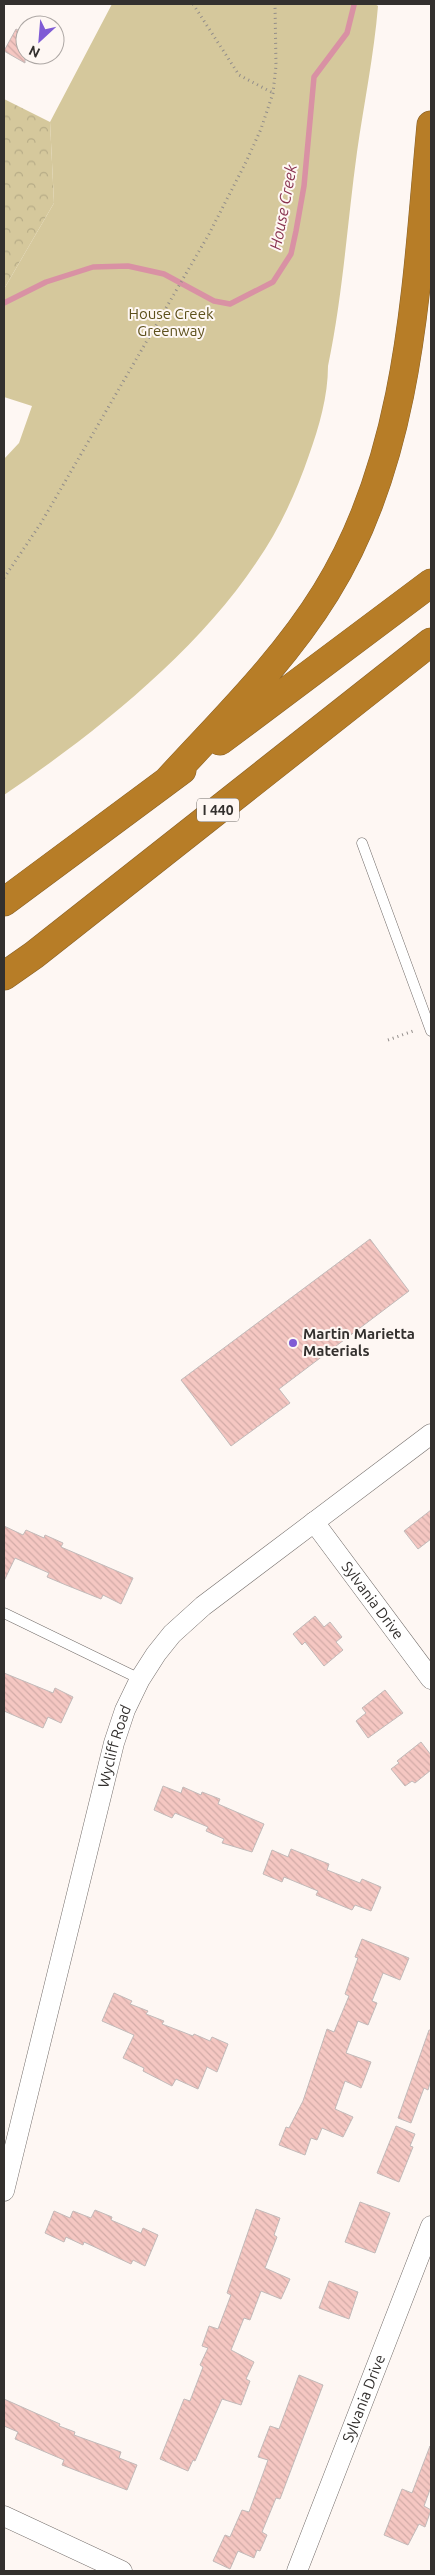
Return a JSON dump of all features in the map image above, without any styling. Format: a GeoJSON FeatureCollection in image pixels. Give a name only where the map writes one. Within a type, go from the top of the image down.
{"type":"FeatureCollection","features":[{"type":"Feature","properties":{"kind":"highway"},"geometry":{"type":"LineString","coordinates":[[168,780],[271,667],[300,630],[340,569],[372,499],[400,397],[417,277],[431,125]]}},
{"type":"Feature","properties":{"kind":"highway"},"geometry":{"type":"LineString","coordinates":[[4,902],[431,583]]}},
{"type":"Feature","properties":{"kind":"highway","name":"I 440"},"geometry":{"type":"LineString","coordinates":[[4,976],[34,955],[431,642]]}},
{"type":"Feature","properties":{"kind":"street","name":"Wycliff Road"},"geometry":{"type":"LineString","coordinates":[[4,2191],[102,1784],[125,1710],[140,1679],[172,1634],[191,1617],[431,1434]]}},
{"type":"Feature","properties":{"kind":"street","name":"Sylvania Drive"},"geometry":{"type":"LineString","coordinates":[[314,1522],[431,1679]]}},
{"type":"Feature","properties":{"kind":"street","name":"Sylvania Drive"},"geometry":{"type":"LineString","coordinates":[[297,2571],[431,2226]]}},
{"type":"Feature","properties":{"kind":"street"},"geometry":{"type":"LineString","coordinates":[[4,2516],[122,2571]]}},
{"type":"Feature","properties":{"kind":"lane"},"geometry":{"type":"LineString","coordinates":[[362,843],[431,1031]]}},
{"type":"Feature","properties":{"kind":"lane"},"geometry":{"type":"LineString","coordinates":[[4,1613],[140,1679]]}},
{"type":"Feature","properties":{"kind":"path"},"geometry":{"type":"LineString","coordinates":[[193,4],[239,75],[273,93]]}},
{"type":"Feature","properties":{"kind":"path"},"geometry":{"type":"LineString","coordinates":[[4,578],[41,523],[209,234],[261,129],[273,93],[276,58],[275,4]]}},
{"type":"Feature","properties":{"kind":"path"},"geometry":{"type":"LineString","coordinates":[[388,1040],[416,1030]]}},
{"type":"Feature","properties":{"kind":"green space","name":"House Creek Greenway"},"geometry":{"type":"Polygon","coordinates":[[[112,4],[375,4],[378,6],[328,366],[325,400],[313,444],[286,511],[256,563],[232,596],[204,629],[141,690],[107,719],[4,795],[4,459],[19,443],[32,406],[4,397],[4,289],[54,203],[50,122],[112,4]]]}},
{"type":"Feature","properties":{"kind":"green space"},"geometry":{"type":"Polygon","coordinates":[[[4,99],[50,122],[54,203],[4,289],[4,99]]]}},
{"type":"Feature","properties":{"kind":"building"},"geometry":{"type":"Polygon","coordinates":[[[15,31],[15,57],[4,51],[15,31]]]}},
{"type":"Feature","properties":{"kind":"building","name":"Martin Marietta Materials"},"geometry":{"type":"Polygon","coordinates":[[[370,1239],[409,1291],[279,1389],[290,1403],[231,1446],[181,1380],[370,1239]]]}},
{"type":"Feature","properties":{"kind":"building"},"geometry":{"type":"Polygon","coordinates":[[[431,1510],[431,1539],[418,1549],[404,1531],[431,1510]]]}},
{"type":"Feature","properties":{"kind":"building"},"geometry":{"type":"Polygon","coordinates":[[[4,1526],[23,1535],[26,1530],[44,1538],[45,1535],[63,1543],[61,1547],[133,1578],[121,1604],[103,1595],[101,1599],[47,1577],[49,1573],[15,1558],[4,1581],[4,1526]]]}},
{"type":"Feature","properties":{"kind":"building"},"geometry":{"type":"Polygon","coordinates":[[[315,1616],[324,1627],[330,1622],[342,1637],[336,1642],[343,1650],[324,1666],[305,1642],[302,1645],[293,1634],[315,1616]]]}},
{"type":"Feature","properties":{"kind":"building"},"geometry":{"type":"Polygon","coordinates":[[[4,1673],[53,1693],[55,1688],[73,1697],[61,1723],[48,1717],[43,1728],[4,1711],[4,1673]]]}},
{"type":"Feature","properties":{"kind":"building"},"geometry":{"type":"Polygon","coordinates":[[[385,1690],[403,1713],[368,1738],[356,1721],[366,1713],[362,1708],[385,1690]]]}},
{"type":"Feature","properties":{"kind":"building"},"geometry":{"type":"Polygon","coordinates":[[[421,1742],[431,1755],[431,1770],[415,1783],[412,1781],[405,1786],[391,1769],[399,1763],[397,1761],[421,1742]]]}},
{"type":"Feature","properties":{"kind":"building"},"geometry":{"type":"Polygon","coordinates":[[[163,1786],[181,1793],[183,1787],[201,1795],[202,1792],[220,1799],[218,1804],[264,1824],[252,1852],[222,1843],[224,1839],[206,1831],[208,1827],[175,1813],[172,1818],[154,1810],[163,1786]]]}},
{"type":"Feature","properties":{"kind":"building"},"geometry":{"type":"Polygon","coordinates":[[[291,1849],[329,1864],[327,1870],[360,1883],[362,1879],[381,1887],[371,1911],[355,1905],[352,1910],[316,1895],[318,1891],[284,1877],[282,1882],[263,1874],[272,1850],[288,1857],[291,1849]]]}},
{"type":"Feature","properties":{"kind":"building"},"geometry":{"type":"Polygon","coordinates":[[[362,1939],[409,1958],[400,1980],[383,1973],[372,2001],[377,2003],[368,2025],[358,2021],[346,2053],[371,2062],[361,2088],[345,2081],[335,2109],[353,2117],[343,2137],[322,2128],[317,2140],[311,2138],[305,2155],[279,2145],[286,2127],[289,2128],[303,2101],[327,2029],[334,2032],[349,1996],[345,1994],[358,1958],[355,1957],[362,1939]]]}},
{"type":"Feature","properties":{"kind":"building"},"geometry":{"type":"Polygon","coordinates":[[[114,1993],[132,2001],[130,2004],[148,2011],[146,2014],[164,2021],[162,2024],[193,2036],[194,2034],[210,2041],[212,2037],[228,2044],[217,2072],[207,2067],[198,2089],[176,2079],[172,2086],[143,2071],[144,2068],[123,2058],[134,2035],[102,2021],[114,1993]]]}},
{"type":"Feature","properties":{"kind":"building"},"geometry":{"type":"Polygon","coordinates":[[[429,2030],[431,2030],[431,2080],[428,2090],[424,2088],[411,2123],[398,2118],[429,2030]]]}},
{"type":"Feature","properties":{"kind":"building"},"geometry":{"type":"Polygon","coordinates":[[[396,2126],[415,2134],[410,2146],[413,2147],[399,2182],[377,2173],[396,2126]]]}},
{"type":"Feature","properties":{"kind":"building"},"geometry":{"type":"Polygon","coordinates":[[[360,2202],[390,2213],[375,2253],[345,2242],[360,2202]]]}},
{"type":"Feature","properties":{"kind":"building"},"geometry":{"type":"Polygon","coordinates":[[[256,2209],[280,2218],[274,2235],[277,2237],[265,2268],[290,2279],[281,2299],[261,2291],[250,2320],[244,2318],[231,2350],[254,2362],[246,2379],[250,2381],[241,2405],[222,2399],[195,2461],[193,2460],[188,2471],[160,2459],[184,2399],[190,2401],[203,2367],[200,2365],[208,2348],[202,2346],[209,2326],[218,2329],[231,2295],[227,2293],[256,2209]]]}},
{"type":"Feature","properties":{"kind":"building"},"geometry":{"type":"Polygon","coordinates":[[[95,2210],[112,2217],[111,2220],[141,2233],[143,2228],[158,2235],[145,2266],[133,2260],[131,2264],[84,2242],[83,2245],[66,2237],[64,2242],[45,2233],[54,2211],[70,2218],[73,2211],[91,2218],[95,2210]]]}},
{"type":"Feature","properties":{"kind":"building"},"geometry":{"type":"Polygon","coordinates":[[[329,2281],[358,2292],[349,2319],[319,2308],[329,2281]]]}},
{"type":"Feature","properties":{"kind":"building"},"geometry":{"type":"Polygon","coordinates":[[[299,2375],[323,2385],[280,2499],[276,2498],[262,2532],[267,2535],[260,2551],[257,2550],[254,2558],[238,2551],[230,2569],[213,2561],[225,2535],[230,2537],[242,2510],[249,2512],[268,2460],[258,2457],[270,2426],[279,2429],[299,2375]]]}},
{"type":"Feature","properties":{"kind":"building"},"geometry":{"type":"Polygon","coordinates":[[[4,2399],[60,2424],[59,2426],[75,2432],[74,2435],[121,2452],[119,2458],[137,2465],[127,2490],[62,2465],[64,2460],[15,2439],[18,2432],[4,2426],[4,2399]]]}},
{"type":"Feature","properties":{"kind":"building"},"geometry":{"type":"Polygon","coordinates":[[[430,2446],[431,2487],[424,2506],[431,2510],[425,2527],[419,2524],[408,2545],[384,2535],[402,2489],[412,2493],[430,2446]]]}},
{"type":"Feature","properties":{"kind":"waterway","name":"House Creek"},"geometry":{"type":"LineString","coordinates":[[4,303],[46,282],[93,267],[128,266],[164,274],[214,301],[230,304],[273,282],[291,254],[296,231],[304,186],[314,77],[347,33],[354,5]]}},
{"type":"Feature","properties":{"kind":"place","name":"Martin Marietta Materials"},"geometry":{"type":"Point","coordinates":[293,1343]}}]}
